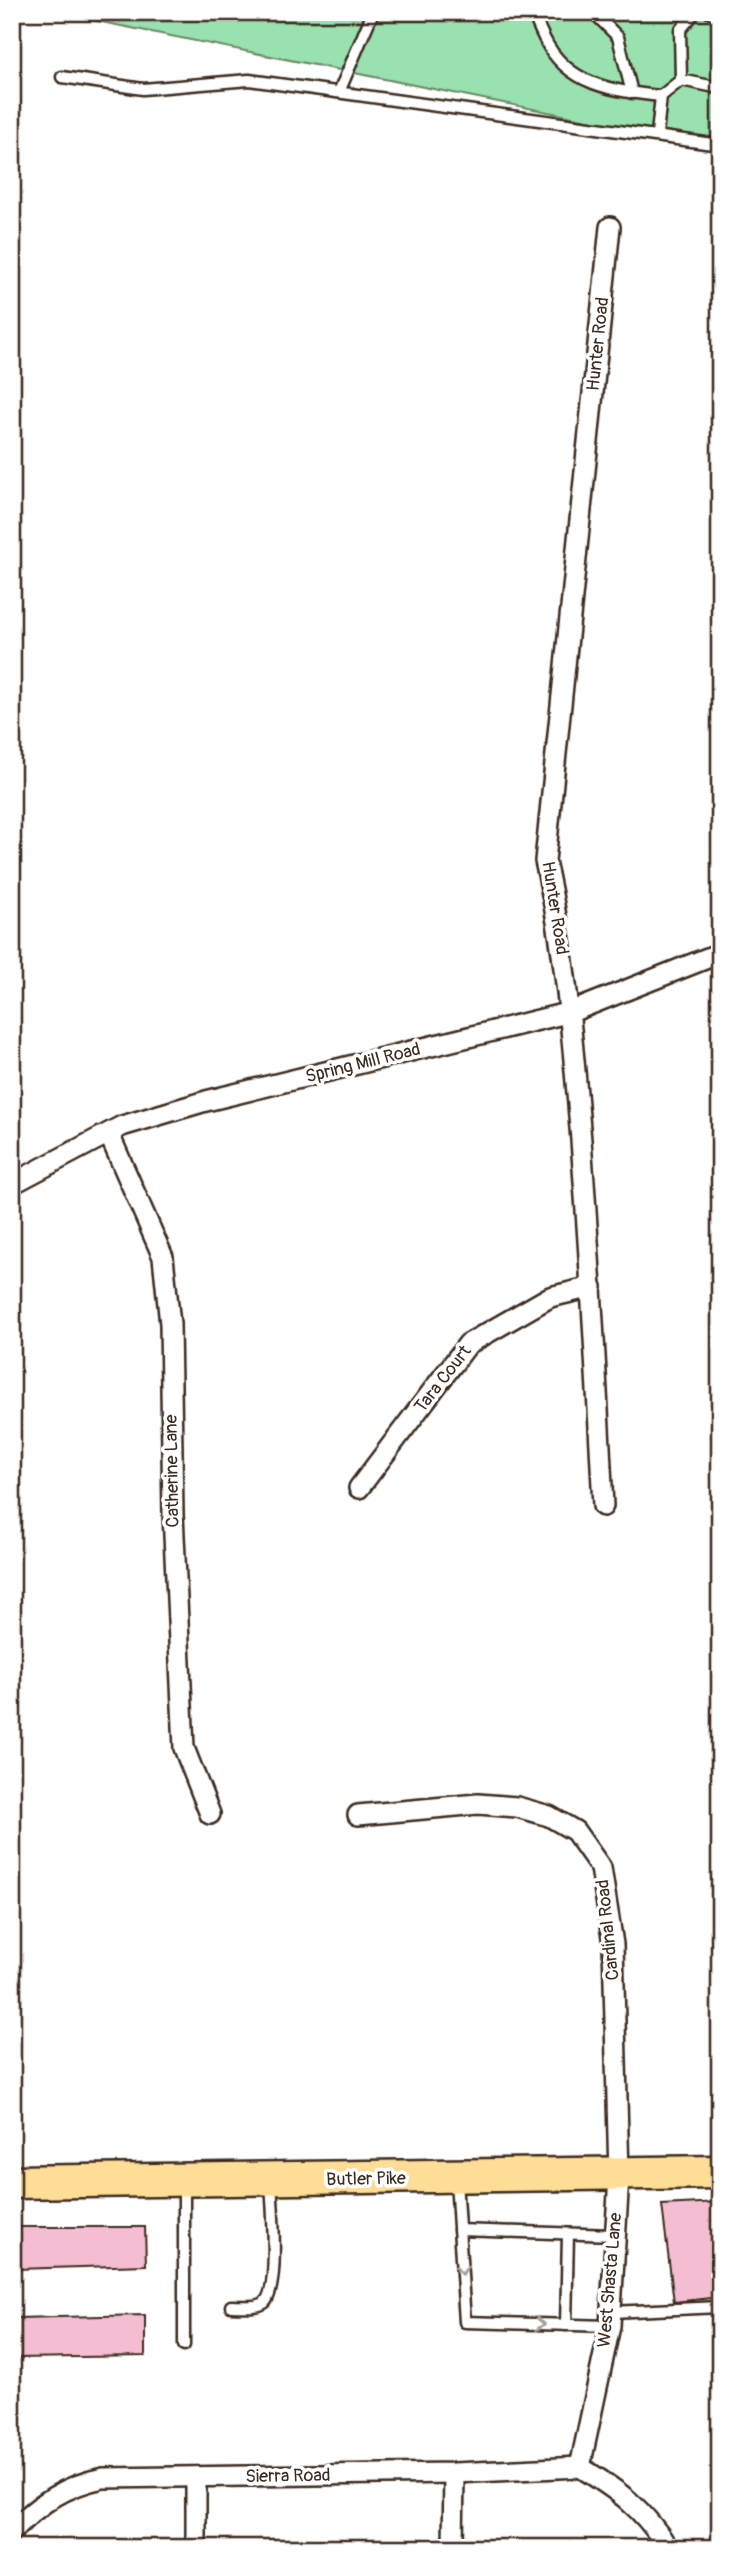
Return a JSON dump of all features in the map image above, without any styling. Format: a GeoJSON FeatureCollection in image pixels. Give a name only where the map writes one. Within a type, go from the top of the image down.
{"type":"FeatureCollection","features":[{"type":"Feature","properties":{"kind":"main road","name":"Butler Pike"},"geometry":{"type":"LineString","coordinates":[[12,2182],[619,2176],[720,2172]]}},
{"type":"Feature","properties":{"kind":"street","name":"Hunter Road"},"geometry":{"type":"LineString","coordinates":[[603,1506],[592,1287],[571,1012],[559,919],[545,861],[610,227]]}},
{"type":"Feature","properties":{"kind":"street","name":"Spring Mill Road"},"geometry":{"type":"LineString","coordinates":[[12,1184],[122,1126],[206,1101],[571,1012],[720,953]]}},
{"type":"Feature","properties":{"kind":"street","name":"Catherine Lane"},"geometry":{"type":"LineString","coordinates":[[108,1134],[163,1257],[170,1324],[173,1514],[184,1748],[210,1814]]}},
{"type":"Feature","properties":{"kind":"street","name":"Tara Court"},"geometry":{"type":"LineString","coordinates":[[359,1488],[468,1343],[550,1297],[592,1287]]}},
{"type":"Feature","properties":{"kind":"street","name":"Cardinal Road"},"geometry":{"type":"LineString","coordinates":[[358,1815],[478,1804],[517,1807],[538,1813],[575,1831],[601,1868],[610,1909],[619,2176]]}},
{"type":"Feature","properties":{"kind":"street","name":"West Shasta Lane"},"geometry":{"type":"LineString","coordinates":[[580,2467],[610,2319],[619,2176]]}},
{"type":"Feature","properties":{"kind":"street","name":"Sierra Road"},"geometry":{"type":"LineString","coordinates":[[12,2531],[46,2501],[75,2484],[103,2478],[454,2473],[580,2467]]}},
{"type":"Feature","properties":{"kind":"street"},"geometry":{"type":"LineString","coordinates":[[580,2467],[622,2493],[651,2521],[668,2548]]}},
{"type":"Feature","properties":{"kind":"street"},"geometry":{"type":"LineString","coordinates":[[453,2548],[454,2473]]}},
{"type":"Feature","properties":{"kind":"street"},"geometry":{"type":"LineString","coordinates":[[196,2548],[197,2477]]}},
{"type":"Feature","properties":{"kind":"lane"},"geometry":{"type":"LineString","coordinates":[[339,92],[373,12]]}},
{"type":"Feature","properties":{"kind":"lane"},"geometry":{"type":"LineString","coordinates":[[534,12],[548,46],[565,67],[587,82],[612,91],[661,96],[681,80]]}},
{"type":"Feature","properties":{"kind":"lane"},"geometry":{"type":"LineString","coordinates":[[593,12],[618,37],[632,93]]}},
{"type":"Feature","properties":{"kind":"lane"},"geometry":{"type":"LineString","coordinates":[[681,80],[680,30],[695,12]]}},
{"type":"Feature","properties":{"kind":"lane"},"geometry":{"type":"LineString","coordinates":[[709,12],[720,15]]}},
{"type":"Feature","properties":{"kind":"lane"},"geometry":{"type":"LineString","coordinates":[[62,77],[143,89],[248,80],[657,134],[720,145]]}},
{"type":"Feature","properties":{"kind":"lane"},"geometry":{"type":"LineString","coordinates":[[681,80],[720,88]]}},
{"type":"Feature","properties":{"kind":"lane"},"geometry":{"type":"LineString","coordinates":[[657,134],[661,96]]}},
{"type":"Feature","properties":{"kind":"lane"},"geometry":{"type":"LineString","coordinates":[[456,2178],[466,2322],[566,2325],[720,2307]]}},
{"type":"Feature","properties":{"kind":"lane"},"geometry":{"type":"LineString","coordinates":[[231,2306],[261,2305],[267,2300],[274,2229],[271,2179]]}},
{"type":"Feature","properties":{"kind":"lane"},"geometry":{"type":"LineString","coordinates":[[184,2180],[184,2345]]}},
{"type":"Feature","properties":{"kind":"lane"},"geometry":{"type":"LineString","coordinates":[[459,2230],[614,2235]]}},
{"type":"Feature","properties":{"kind":"lane"},"geometry":{"type":"LineString","coordinates":[[566,2325],[568,2234]]}},
{"type":"Feature","properties":{"kind":"green space"},"geometry":{"type":"Polygon","coordinates":[[[52,12],[720,12],[720,145],[657,134],[52,12]]]}},
{"type":"Feature","properties":{"kind":"building"},"geometry":{"type":"Polygon","coordinates":[[[720,2202],[720,2297],[674,2302],[662,2205],[720,2202]]]}},
{"type":"Feature","properties":{"kind":"building"},"geometry":{"type":"Polygon","coordinates":[[[15,2227],[145,2227],[146,2265],[16,2269],[15,2227]]]}},
{"type":"Feature","properties":{"kind":"building"},"geometry":{"type":"Polygon","coordinates":[[[145,2315],[145,2356],[17,2358],[16,2318],[145,2315]]]}}]}
